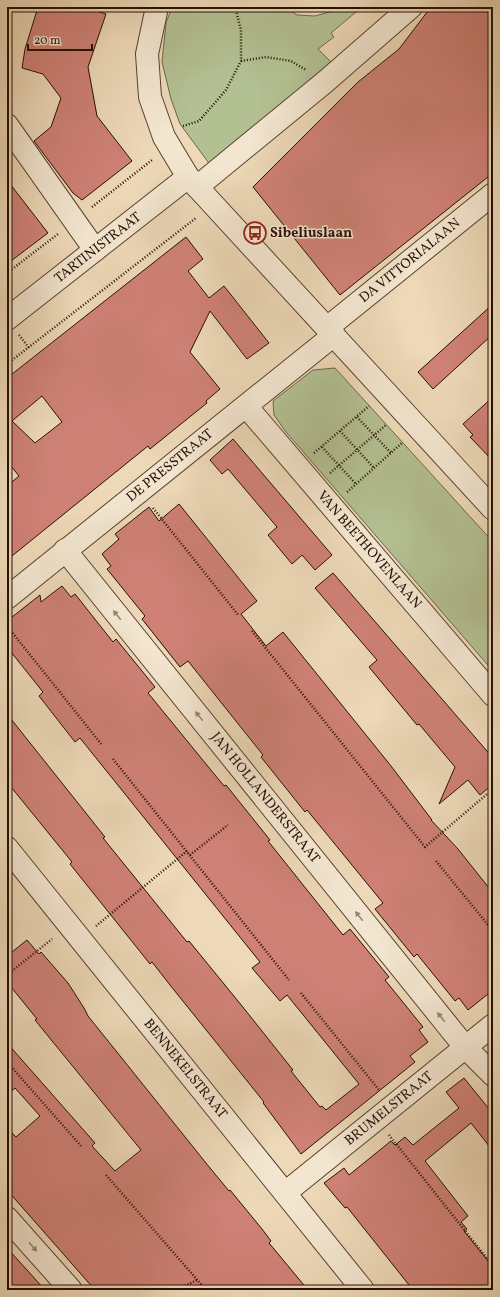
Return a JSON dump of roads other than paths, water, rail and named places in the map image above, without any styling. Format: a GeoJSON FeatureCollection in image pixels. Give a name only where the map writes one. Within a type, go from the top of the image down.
{"type":"FeatureCollection","features":[{"type":"Feature","properties":{"kind":"street"},"geometry":{"type":"LineString","coordinates":[[157,7],[147,54],[150,97],[164,136],[193,182],[493,509]]}},
{"type":"Feature","properties":{"kind":"street"},"geometry":{"type":"LineString","coordinates":[[193,182],[325,82],[411,7]]}},
{"type":"Feature","properties":{"kind":"street"},"geometry":{"type":"LineString","coordinates":[[7,125],[95,250]]}},
{"type":"Feature","properties":{"kind":"street","name":"TARTINISTRAAT"},"geometry":{"type":"LineString","coordinates":[[7,319],[95,250],[193,182]]}},
{"type":"Feature","properties":{"kind":"street","name":"DA VITTORIALAAN"},"geometry":{"type":"LineString","coordinates":[[330,332],[493,194]]}},
{"type":"Feature","properties":{"kind":"street","name":"DE PRESSTRAAT"},"geometry":{"type":"LineString","coordinates":[[7,598],[246,406],[330,332]]}},
{"type":"Feature","properties":{"kind":"street","name":"VAN BEETHOVENLAAN"},"geometry":{"type":"LineString","coordinates":[[246,406],[493,694]]}},
{"type":"Feature","properties":{"kind":"street","name":"JAN HOLLANDERSTRAAT"},"geometry":{"type":"LineString","coordinates":[[65,550],[465,1047],[493,1075]]}},
{"type":"Feature","properties":{"kind":"street","name":"BENNEKELSTRAAT"},"geometry":{"type":"LineString","coordinates":[[9,854],[74,932],[363,1290]]}},
{"type":"Feature","properties":{"kind":"street","name":"BRUMELSTRAAT"},"geometry":{"type":"LineString","coordinates":[[285,1193],[493,1025]]}},
{"type":"Feature","properties":{"kind":"street"},"geometry":{"type":"LineString","coordinates":[[7,1218],[71,1290]]}},
{"type":"Feature","properties":{"kind":"place","name":"Sibeliuslaan"},"geometry":{"type":"Point","coordinates":[255,233]}}]}
